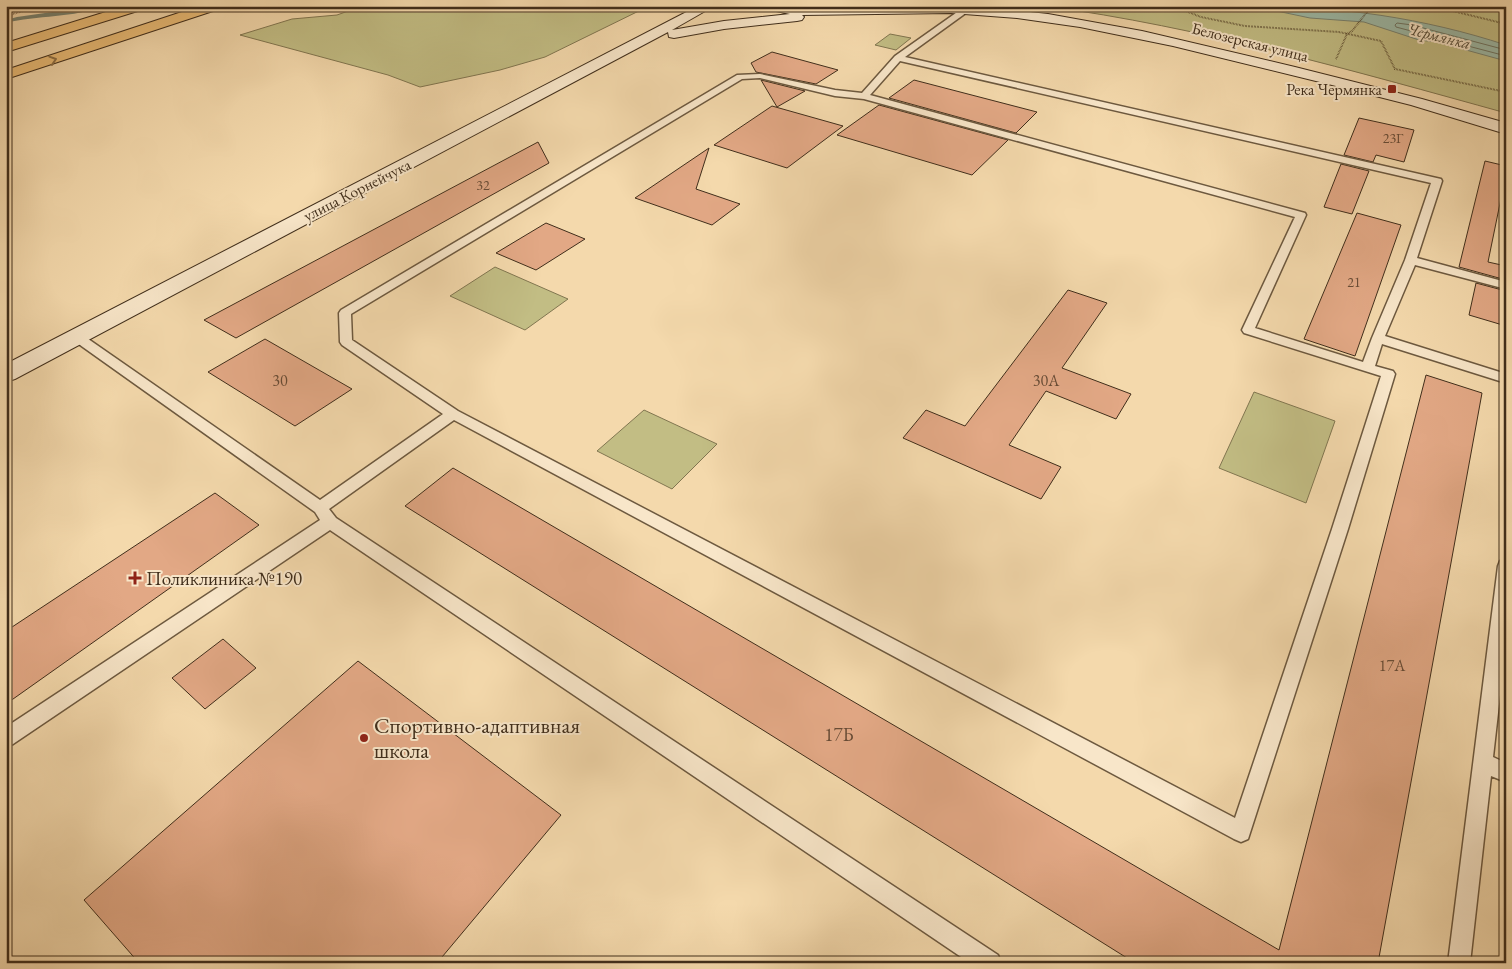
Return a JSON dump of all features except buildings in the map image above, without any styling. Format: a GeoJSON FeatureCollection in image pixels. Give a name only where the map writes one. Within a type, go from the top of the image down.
{"type":"FeatureCollection","features":[{"type":"Feature","properties":{"kind":"highway"},"geometry":{"type":"LineString","coordinates":[[6,48],[139,6]]}},
{"type":"Feature","properties":{"kind":"highway"},"geometry":{"type":"LineString","coordinates":[[6,75],[214,6]]}},
{"type":"Feature","properties":{"kind":"street","name":"Белозерская улица"},"geometry":{"type":"LineString","coordinates":[[772,6],[831,12],[886,9],[966,10],[1016,14],[1109,28],[1353,85],[1465,115],[1506,129]]}},
{"type":"Feature","properties":{"kind":"street","name":"Белозерская улица"},"geometry":{"type":"LineString","coordinates":[[704,8],[699,19],[709,23],[724,25]]}},
{"type":"Feature","properties":{"kind":"street","name":"улица Корнейчука"},"geometry":{"type":"LineString","coordinates":[[6,374],[704,8]]}},
{"type":"Feature","properties":{"kind":"street","name":"Белозерская улица"},"geometry":{"type":"LineString","coordinates":[[648,39],[724,25],[831,12]]}},
{"type":"Feature","properties":{"kind":"lane"},"geometry":{"type":"LineString","coordinates":[[864,96],[898,58],[966,10]]}},
{"type":"Feature","properties":{"kind":"lane"},"geometry":{"type":"LineString","coordinates":[[898,58],[1437,181],[1411,260],[1378,338],[1368,368]]}},
{"type":"Feature","properties":{"kind":"lane"},"geometry":{"type":"LineString","coordinates":[[760,76],[835,93],[864,96],[1301,215],[1248,330],[1368,368],[1388,374],[1340,529],[1241,832],[453,414],[346,342],[345,313],[740,77],[760,76]]}},
{"type":"Feature","properties":{"kind":"lane"},"geometry":{"type":"LineString","coordinates":[[1411,260],[1506,286]]}},
{"type":"Feature","properties":{"kind":"lane"},"geometry":{"type":"LineString","coordinates":[[77,338],[320,508],[330,522],[990,963]]}},
{"type":"Feature","properties":{"kind":"lane"},"geometry":{"type":"LineString","coordinates":[[1378,338],[1506,379]]}},
{"type":"Feature","properties":{"kind":"lane"},"geometry":{"type":"LineString","coordinates":[[320,508],[453,414]]}},
{"type":"Feature","properties":{"kind":"lane"},"geometry":{"type":"LineString","coordinates":[[6,738],[330,522]]}},
{"type":"Feature","properties":{"kind":"lane"},"geometry":{"type":"LineString","coordinates":[[1459,963],[1506,566]]}},
{"type":"Feature","properties":{"kind":"lane"},"geometry":{"type":"LineString","coordinates":[[1482,762],[1506,773]]}},
{"type":"Feature","properties":{"kind":"path"},"geometry":{"type":"LineString","coordinates":[[8,16],[40,6]]}},
{"type":"Feature","properties":{"kind":"path"},"geometry":{"type":"LineString","coordinates":[[1173,6],[1201,17],[1245,26],[1346,34],[1381,41],[1395,68],[1506,92]]}},
{"type":"Feature","properties":{"kind":"path"},"geometry":{"type":"LineString","coordinates":[[1343,6],[1368,12]]}},
{"type":"Feature","properties":{"kind":"path"},"geometry":{"type":"LineString","coordinates":[[1336,56],[1346,34],[1352,31],[1371,7],[1378,6]]}},
{"type":"Feature","properties":{"kind":"path"},"geometry":{"type":"LineString","coordinates":[[1432,6],[1506,24]]}},
{"type":"Feature","properties":{"kind":"path"},"geometry":{"type":"LineString","coordinates":[[1496,6],[1506,13]]}},
{"type":"Feature","properties":{"kind":"shaded area"},"geometry":{"type":"Polygon","coordinates":[[[362,6],[649,6],[545,57],[500,70],[420,87],[388,75],[240,35],[292,19],[337,15],[362,6]]]}},
{"type":"Feature","properties":{"kind":"shaded area"},"geometry":{"type":"Polygon","coordinates":[[[1045,6],[1506,6],[1506,113],[1334,66],[1219,38],[1103,15],[1045,6]]]}},
{"type":"Feature","properties":{"kind":"shaded area"},"geometry":{"type":"Polygon","coordinates":[[[890,34],[911,38],[896,50],[875,45],[890,34]]]}},
{"type":"Feature","properties":{"kind":"shaded area"},"geometry":{"type":"Polygon","coordinates":[[[495,267],[568,299],[525,330],[450,296],[495,267]]]}},
{"type":"Feature","properties":{"kind":"shaded area"},"geometry":{"type":"Polygon","coordinates":[[[1254,392],[1335,421],[1306,503],[1219,468],[1254,392]]]}},
{"type":"Feature","properties":{"kind":"shaded area"},"geometry":{"type":"Polygon","coordinates":[[[644,410],[717,444],[672,489],[597,451],[644,410]]]}},
{"type":"Feature","properties":{"kind":"water","name":"Чермянка"},"geometry":{"type":"Polygon","coordinates":[[[1253,6],[1349,11],[1413,21],[1506,45],[1506,61],[1437,42],[1419,40],[1364,22],[1310,18],[1253,6]]]}},
{"type":"Feature","properties":{"kind":"waterway"},"geometry":{"type":"LineString","coordinates":[[6,22],[100,6]]}},
{"type":"Feature","properties":{"kind":"place","name":"Река Чермянка"},"geometry":{"type":"Point","coordinates":[1392,89]}},
{"type":"Feature","properties":{"kind":"place","name":"Поликлиника №190"},"geometry":{"type":"Point","coordinates":[135,578]}},
{"type":"Feature","properties":{"kind":"place","name":"Спортивно-адаптивная школа"},"geometry":{"type":"Point","coordinates":[364,738]}}]}
